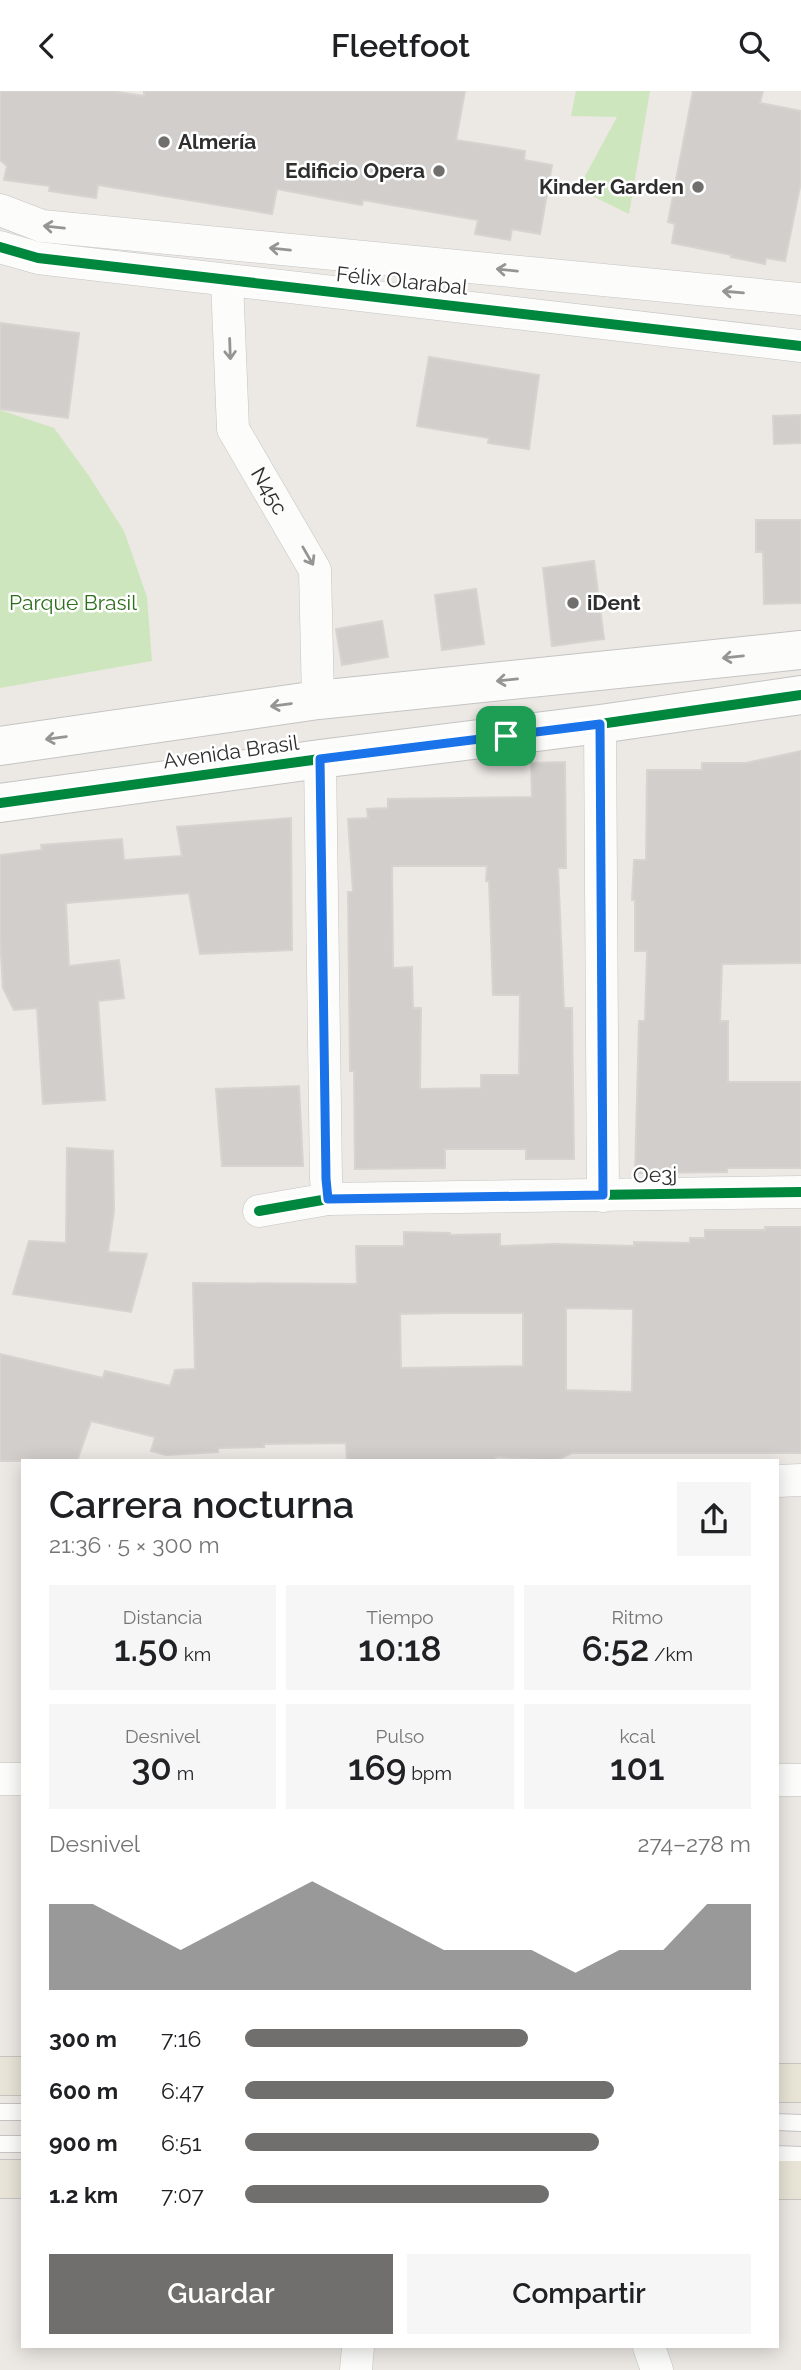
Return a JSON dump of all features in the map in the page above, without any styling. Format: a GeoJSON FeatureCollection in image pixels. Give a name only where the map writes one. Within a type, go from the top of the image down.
{"type":"FeatureCollection","features":[{"type":"Feature","properties":{"kind":"main road"},"geometry":{"type":"LineString","coordinates":[[0,2076],[21,2076]]}},
{"type":"Feature","properties":{"kind":"main road"},"geometry":{"type":"LineString","coordinates":[[779,2083],[801,2083]]}},
{"type":"Feature","properties":{"kind":"main road"},"geometry":{"type":"LineString","coordinates":[[0,2179],[21,2179]]}},
{"type":"Feature","properties":{"kind":"main road"},"geometry":{"type":"LineString","coordinates":[[779,2180],[801,2180]]}},
{"type":"Feature","properties":{"kind":"street","name":"Félix Olarabal"},"geometry":{"type":"LineString","coordinates":[[1,214],[42,226],[801,299]]}},
{"type":"Feature","properties":{"kind":"street","name":"Félix Olarabal"},"geometry":{"type":"LineString","coordinates":[[0,247],[38,258],[801,346]]}},
{"type":"Feature","properties":{"kind":"street","name":"N45c"},"geometry":{"type":"LineString","coordinates":[[227,281],[233,429],[315,569],[318,700]]}},
{"type":"Feature","properties":{"kind":"street","name":"Avenida Brasil"},"geometry":{"type":"LineString","coordinates":[[0,747],[318,700],[801,650]]}},
{"type":"Feature","properties":{"kind":"street","name":"Avenida Brasil"},"geometry":{"type":"LineString","coordinates":[[0,803],[801,695]]}},
{"type":"Feature","properties":{"kind":"street"},"geometry":{"type":"LineString","coordinates":[[600,724],[603,1195]]}},
{"type":"Feature","properties":{"kind":"street"},"geometry":{"type":"LineString","coordinates":[[320,759],[328,1199]]}},
{"type":"Feature","properties":{"kind":"street","name":"Oe3j"},"geometry":{"type":"LineString","coordinates":[[259,1211],[328,1199],[801,1192]]}},
{"type":"Feature","properties":{"kind":"street"},"geometry":{"type":"LineString","coordinates":[[779,1481],[801,1480]]}},
{"type":"Feature","properties":{"kind":"street"},"geometry":{"type":"LineString","coordinates":[[0,1779],[21,1779]]}},
{"type":"Feature","properties":{"kind":"street"},"geometry":{"type":"LineString","coordinates":[[779,1780],[801,1780]]}},
{"type":"Feature","properties":{"kind":"street"},"geometry":{"type":"LineString","coordinates":[[356,2370],[358,2348]]}},
{"type":"Feature","properties":{"kind":"street"},"geometry":{"type":"LineString","coordinates":[[649,2348],[657,2370]]}},
{"type":"Feature","properties":{"kind":"lane"},"geometry":{"type":"LineString","coordinates":[[0,2112],[21,2112]]}},
{"type":"Feature","properties":{"kind":"lane"},"geometry":{"type":"LineString","coordinates":[[779,2122],[801,2123]]}},
{"type":"Feature","properties":{"kind":"lane"},"geometry":{"type":"LineString","coordinates":[[0,2144],[21,2144]]}},
{"type":"Feature","properties":{"kind":"lane"},"geometry":{"type":"LineString","coordinates":[[779,2154],[801,2155]]}},
{"type":"Feature","properties":{"kind":"green space"},"geometry":{"type":"Polygon","coordinates":[[[576,91],[650,91],[629,214],[578,189],[617,117],[571,116],[576,91]]]}},
{"type":"Feature","properties":{"kind":"green space","name":"Parque Brasil"},"geometry":{"type":"Polygon","coordinates":[[[0,410],[54,428],[124,531],[147,597],[152,661],[0,688],[0,410]]]}},
{"type":"Feature","properties":{"kind":"building"},"geometry":{"type":"Polygon","coordinates":[[[0,91],[112,91],[144,96],[144,91],[465,91],[456,140],[525,151],[524,160],[552,165],[540,234],[512,229],[510,240],[475,234],[478,220],[363,200],[362,205],[277,189],[272,214],[98,185],[96,198],[49,191],[50,186],[4,180],[7,166],[0,160],[0,91]]]}},
{"type":"Feature","properties":{"kind":"building"},"geometry":{"type":"Polygon","coordinates":[[[693,91],[763,91],[760,103],[801,111],[801,182],[785,261],[766,258],[765,264],[672,243],[675,224],[668,222],[693,91]]]}},
{"type":"Feature","properties":{"kind":"building"},"geometry":{"type":"Polygon","coordinates":[[[0,323],[79,333],[68,418],[0,409],[0,323]]]}},
{"type":"Feature","properties":{"kind":"building"},"geometry":{"type":"Polygon","coordinates":[[[429,357],[539,375],[529,449],[488,443],[489,438],[417,426],[429,357]]]}},
{"type":"Feature","properties":{"kind":"building"},"geometry":{"type":"Polygon","coordinates":[[[801,415],[801,443],[774,444],[773,416],[801,415]]]}},
{"type":"Feature","properties":{"kind":"building"},"geometry":{"type":"Polygon","coordinates":[[[756,520],[801,520],[801,603],[764,604],[763,552],[756,552],[756,520]]]}},
{"type":"Feature","properties":{"kind":"building","name":"iDent"},"geometry":{"type":"Polygon","coordinates":[[[594,561],[604,639],[552,646],[543,568],[594,561]]]}},
{"type":"Feature","properties":{"kind":"building"},"geometry":{"type":"Polygon","coordinates":[[[476,589],[484,644],[442,650],[435,595],[476,589]]]}},
{"type":"Feature","properties":{"kind":"building"},"geometry":{"type":"Polygon","coordinates":[[[382,621],[388,657],[342,665],[336,629],[382,621]]]}},
{"type":"Feature","properties":{"kind":"building"},"geometry":{"type":"Polygon","coordinates":[[[801,751],[801,963],[722,964],[720,1021],[728,1021],[728,1082],[801,1082],[801,1168],[727,1168],[727,1172],[635,1173],[639,1021],[645,1021],[647,951],[635,951],[635,900],[632,900],[634,860],[646,860],[647,770],[702,770],[702,763],[746,763],[801,751]]]}},
{"type":"Feature","properties":{"kind":"building"},"geometry":{"type":"Polygon","coordinates":[[[565,762],[566,868],[558,868],[564,1008],[572,1008],[574,1159],[526,1159],[526,1149],[445,1149],[445,1168],[355,1169],[354,1071],[350,1071],[348,892],[353,892],[348,819],[368,818],[367,809],[388,808],[388,799],[532,797],[531,763],[565,762]],[[392,866],[393,968],[412,967],[413,1008],[421,1008],[420,1089],[481,1088],[481,1075],[519,1075],[520,995],[493,995],[487,866],[392,866]]]}},
{"type":"Feature","properties":{"kind":"building"},"geometry":{"type":"Polygon","coordinates":[[[291,818],[292,950],[200,954],[189,893],[66,903],[69,966],[119,960],[124,998],[98,1001],[105,1100],[43,1104],[37,1008],[14,1010],[3,988],[0,855],[42,850],[41,845],[122,839],[124,860],[182,856],[177,827],[291,818]]]}},
{"type":"Feature","properties":{"kind":"building"},"geometry":{"type":"Polygon","coordinates":[[[299,1086],[303,1166],[222,1166],[216,1089],[299,1086]]]}},
{"type":"Feature","properties":{"kind":"building"},"geometry":{"type":"Polygon","coordinates":[[[67,1148],[113,1151],[114,1211],[108,1252],[147,1254],[131,1312],[13,1294],[29,1241],[66,1243],[67,1148]]]}},
{"type":"Feature","properties":{"kind":"building"},"geometry":{"type":"Polygon","coordinates":[[[801,1227],[801,1453],[572,1453],[559,1459],[347,1459],[346,1443],[264,1444],[264,1447],[218,1448],[218,1452],[166,1455],[151,1451],[155,1437],[91,1421],[78,1459],[0,1461],[0,1354],[103,1378],[105,1371],[170,1386],[175,1370],[195,1369],[193,1283],[357,1284],[356,1246],[404,1246],[404,1232],[500,1234],[500,1246],[634,1246],[634,1242],[690,1243],[690,1238],[705,1238],[705,1230],[801,1227]],[[566,1308],[566,1390],[632,1392],[633,1309],[566,1308]],[[523,1313],[400,1314],[401,1368],[523,1366],[523,1313]]]}},
{"type":"Feature","properties":{"kind":"cycle path"},"geometry":{"type":"LineString","coordinates":[[0,247],[38,258],[801,346]]}},
{"type":"Feature","properties":{"kind":"cycle path"},"geometry":{"type":"LineString","coordinates":[[0,803],[801,695]]}},
{"type":"Feature","properties":{"kind":"cycle path"},"geometry":{"type":"LineString","coordinates":[[259,1211],[328,1199],[801,1192]]}},
{"type":"Feature","properties":{"kind":"place","name":"Almería"},"geometry":{"type":"Point","coordinates":[164,142]}},
{"type":"Feature","properties":{"kind":"place","name":"Edificio Opera"},"geometry":{"type":"Point","coordinates":[439,171]}},
{"type":"Feature","properties":{"kind":"place","name":"Kinder Garden"},"geometry":{"type":"Point","coordinates":[698,187]}},
{"type":"Feature","properties":{"kind":"place","name":"iDent"},"geometry":{"type":"Point","coordinates":[573,603]}},
{"type":"Feature","properties":{"kind":"route"},"geometry":{"type":"LineString","coordinates":[[600,724],[603,1195],[328,1199],[320,759],[506,736],[600,724]]}}]}
